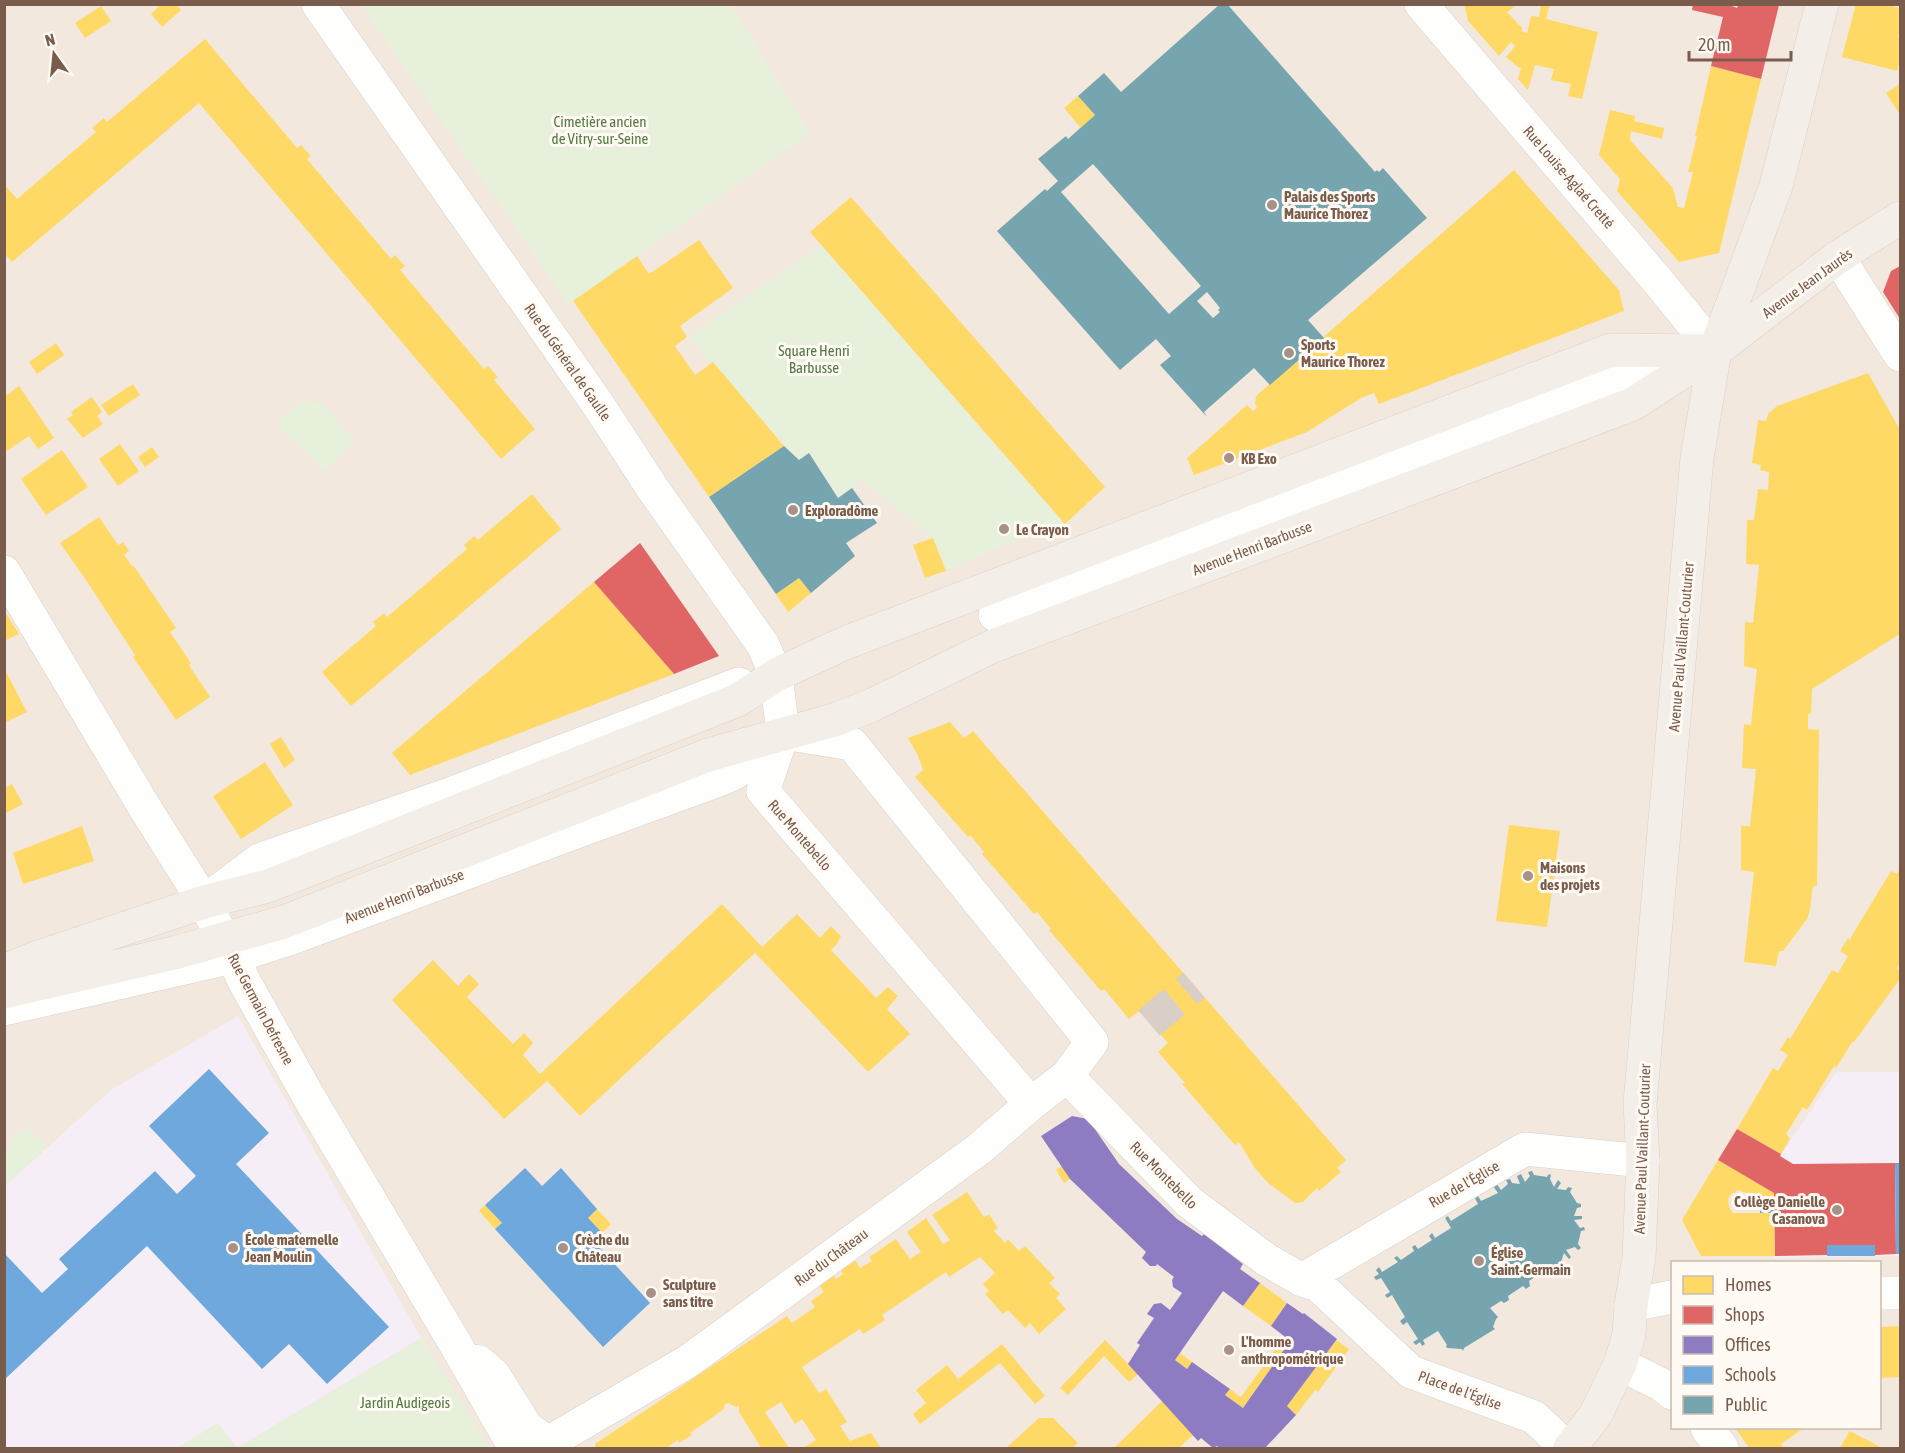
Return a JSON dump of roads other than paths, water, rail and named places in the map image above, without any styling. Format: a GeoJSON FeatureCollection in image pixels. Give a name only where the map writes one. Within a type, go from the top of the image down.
{"type":"FeatureCollection","features":[{"type":"Feature","properties":{"kind":"main road","name":"Avenue Paul Vaillant-Couturier"},"geometry":{"type":"LineString","coordinates":[[1569,1449],[1596,1414],[1620,1364],[1629,1335],[1631,1305],[1639,1257],[1642,1161],[1640,1104],[1697,458],[1715,351],[1776,186],[1822,4]]}},
{"type":"Feature","properties":{"kind":"main road","name":"Avenue Jean Jaurès"},"geometry":{"type":"LineString","coordinates":[[1715,351],[1838,257],[1900,218]]}},
{"type":"Feature","properties":{"kind":"main road"},"geometry":{"type":"LineString","coordinates":[[4,971],[33,959],[204,902],[268,885],[738,700],[776,675],[845,642],[1611,350],[1715,351]]}},
{"type":"Feature","properties":{"kind":"main road","name":"Avenue Henri Barbusse"},"geometry":{"type":"LineString","coordinates":[[4,992],[174,953],[229,948],[284,922],[708,755],[834,720],[870,706],[993,646],[1633,404],[1715,351]]}},
{"type":"Feature","properties":{"kind":"street","name":"Rue du Général de Gaulle"},"geometry":{"type":"LineString","coordinates":[[318,4],[763,645],[776,675],[783,733]]}},
{"type":"Feature","properties":{"kind":"street","name":"Rue Louise-Aglaé Cretté"},"geometry":{"type":"LineString","coordinates":[[1429,9],[1715,351]]}},
{"type":"Feature","properties":{"kind":"street"},"geometry":{"type":"LineString","coordinates":[[1838,257],[1900,355]]}},
{"type":"Feature","properties":{"kind":"street","name":"Avenue Henri Barbusse"},"geometry":{"type":"LineString","coordinates":[[994,615],[1622,378],[1715,351]]}},
{"type":"Feature","properties":{"kind":"street","name":"Rue Germain Defresne"},"geometry":{"type":"LineString","coordinates":[[4,572],[204,902],[244,981],[310,1099],[465,1359],[515,1449]]}},
{"type":"Feature","properties":{"kind":"street","name":"Rue du Château"},"geometry":{"type":"LineString","coordinates":[[465,1359],[478,1362],[494,1375],[527,1428],[548,1446],[687,1362],[979,1149],[1030,1104],[1067,1076],[1092,1042],[852,744],[783,733]]}},
{"type":"Feature","properties":{"kind":"street","name":"Rue Montebello"},"geometry":{"type":"LineString","coordinates":[[783,733],[762,791],[1030,1104]]}},
{"type":"Feature","properties":{"kind":"street","name":"Avenue Henri Barbusse"},"geometry":{"type":"LineString","coordinates":[[4,1009],[229,948]]}},
{"type":"Feature","properties":{"kind":"street","name":"Rue Montebello"},"geometry":{"type":"LineString","coordinates":[[1067,1076],[1189,1202],[1267,1260],[1302,1280]]}},
{"type":"Feature","properties":{"kind":"street","name":"Rue de l'Église"},"geometry":{"type":"LineString","coordinates":[[1302,1280],[1525,1149],[1642,1161]]}},
{"type":"Feature","properties":{"kind":"street","name":"Place de l'Église"},"geometry":{"type":"LineString","coordinates":[[1302,1280],[1318,1285],[1411,1372],[1534,1417],[1569,1449]]}},
{"type":"Feature","properties":{"kind":"street"},"geometry":{"type":"LineString","coordinates":[[1881,1293],[1900,1293]]}},
{"type":"Feature","properties":{"kind":"street"},"geometry":{"type":"LineString","coordinates":[[1631,1305],[1671,1297]]}},
{"type":"Feature","properties":{"kind":"street"},"geometry":{"type":"LineString","coordinates":[[1620,1364],[1662,1385],[1671,1392]]}},
{"type":"Feature","properties":{"kind":"street"},"geometry":{"type":"LineString","coordinates":[[1708,1429],[1722,1449]]}},
{"type":"Feature","properties":{"kind":"tunnel"},"geometry":{"type":"LineString","coordinates":[[1149,1023],[1194,985]]}},
{"type":"Feature","properties":{"kind":"place","name":"Palais des Sports Maurice Thorez"},"geometry":{"type":"Point","coordinates":[1272,205]}},
{"type":"Feature","properties":{"kind":"place","name":"Sports Maurice Thorez"},"geometry":{"type":"Point","coordinates":[1289,353]}},
{"type":"Feature","properties":{"kind":"place","name":"KB Exo"},"geometry":{"type":"Point","coordinates":[1229,458]}},
{"type":"Feature","properties":{"kind":"place","name":"Exploradôme"},"geometry":{"type":"Point","coordinates":[793,510]}},
{"type":"Feature","properties":{"kind":"place","name":"Le Crayon"},"geometry":{"type":"Point","coordinates":[1004,529]}},
{"type":"Feature","properties":{"kind":"place","name":"Maisons des projets"},"geometry":{"type":"Point","coordinates":[1528,876]}},
{"type":"Feature","properties":{"kind":"place","name":"Collège Danielle Casanova"},"geometry":{"type":"Point","coordinates":[1837,1210]}},
{"type":"Feature","properties":{"kind":"place","name":"École maternelle Jean Moulin"},"geometry":{"type":"Point","coordinates":[233,1248]}},
{"type":"Feature","properties":{"kind":"place","name":"Crèche du Château"},"geometry":{"type":"Point","coordinates":[563,1248]}},
{"type":"Feature","properties":{"kind":"place","name":"Église Saint-Germain"},"geometry":{"type":"Point","coordinates":[1479,1261]}},
{"type":"Feature","properties":{"kind":"place","name":"Sculpture sans titre"},"geometry":{"type":"Point","coordinates":[651,1293]}},
{"type":"Feature","properties":{"kind":"place","name":"L'homme anthropométrique"},"geometry":{"type":"Point","coordinates":[1229,1350]}},
{"type":"Feature","properties":{"kind":"park label","name":"Cimetière ancien de Vitry-sur-Seine"},"geometry":{"type":"Point","coordinates":[600,130]}},
{"type":"Feature","properties":{"kind":"park label","name":"Square Henri Barbusse"},"geometry":{"type":"Point","coordinates":[814,358]}},
{"type":"Feature","properties":{"kind":"park label","name":"Jardin Audigeois"},"geometry":{"type":"Point","coordinates":[405,1402]}}]}
